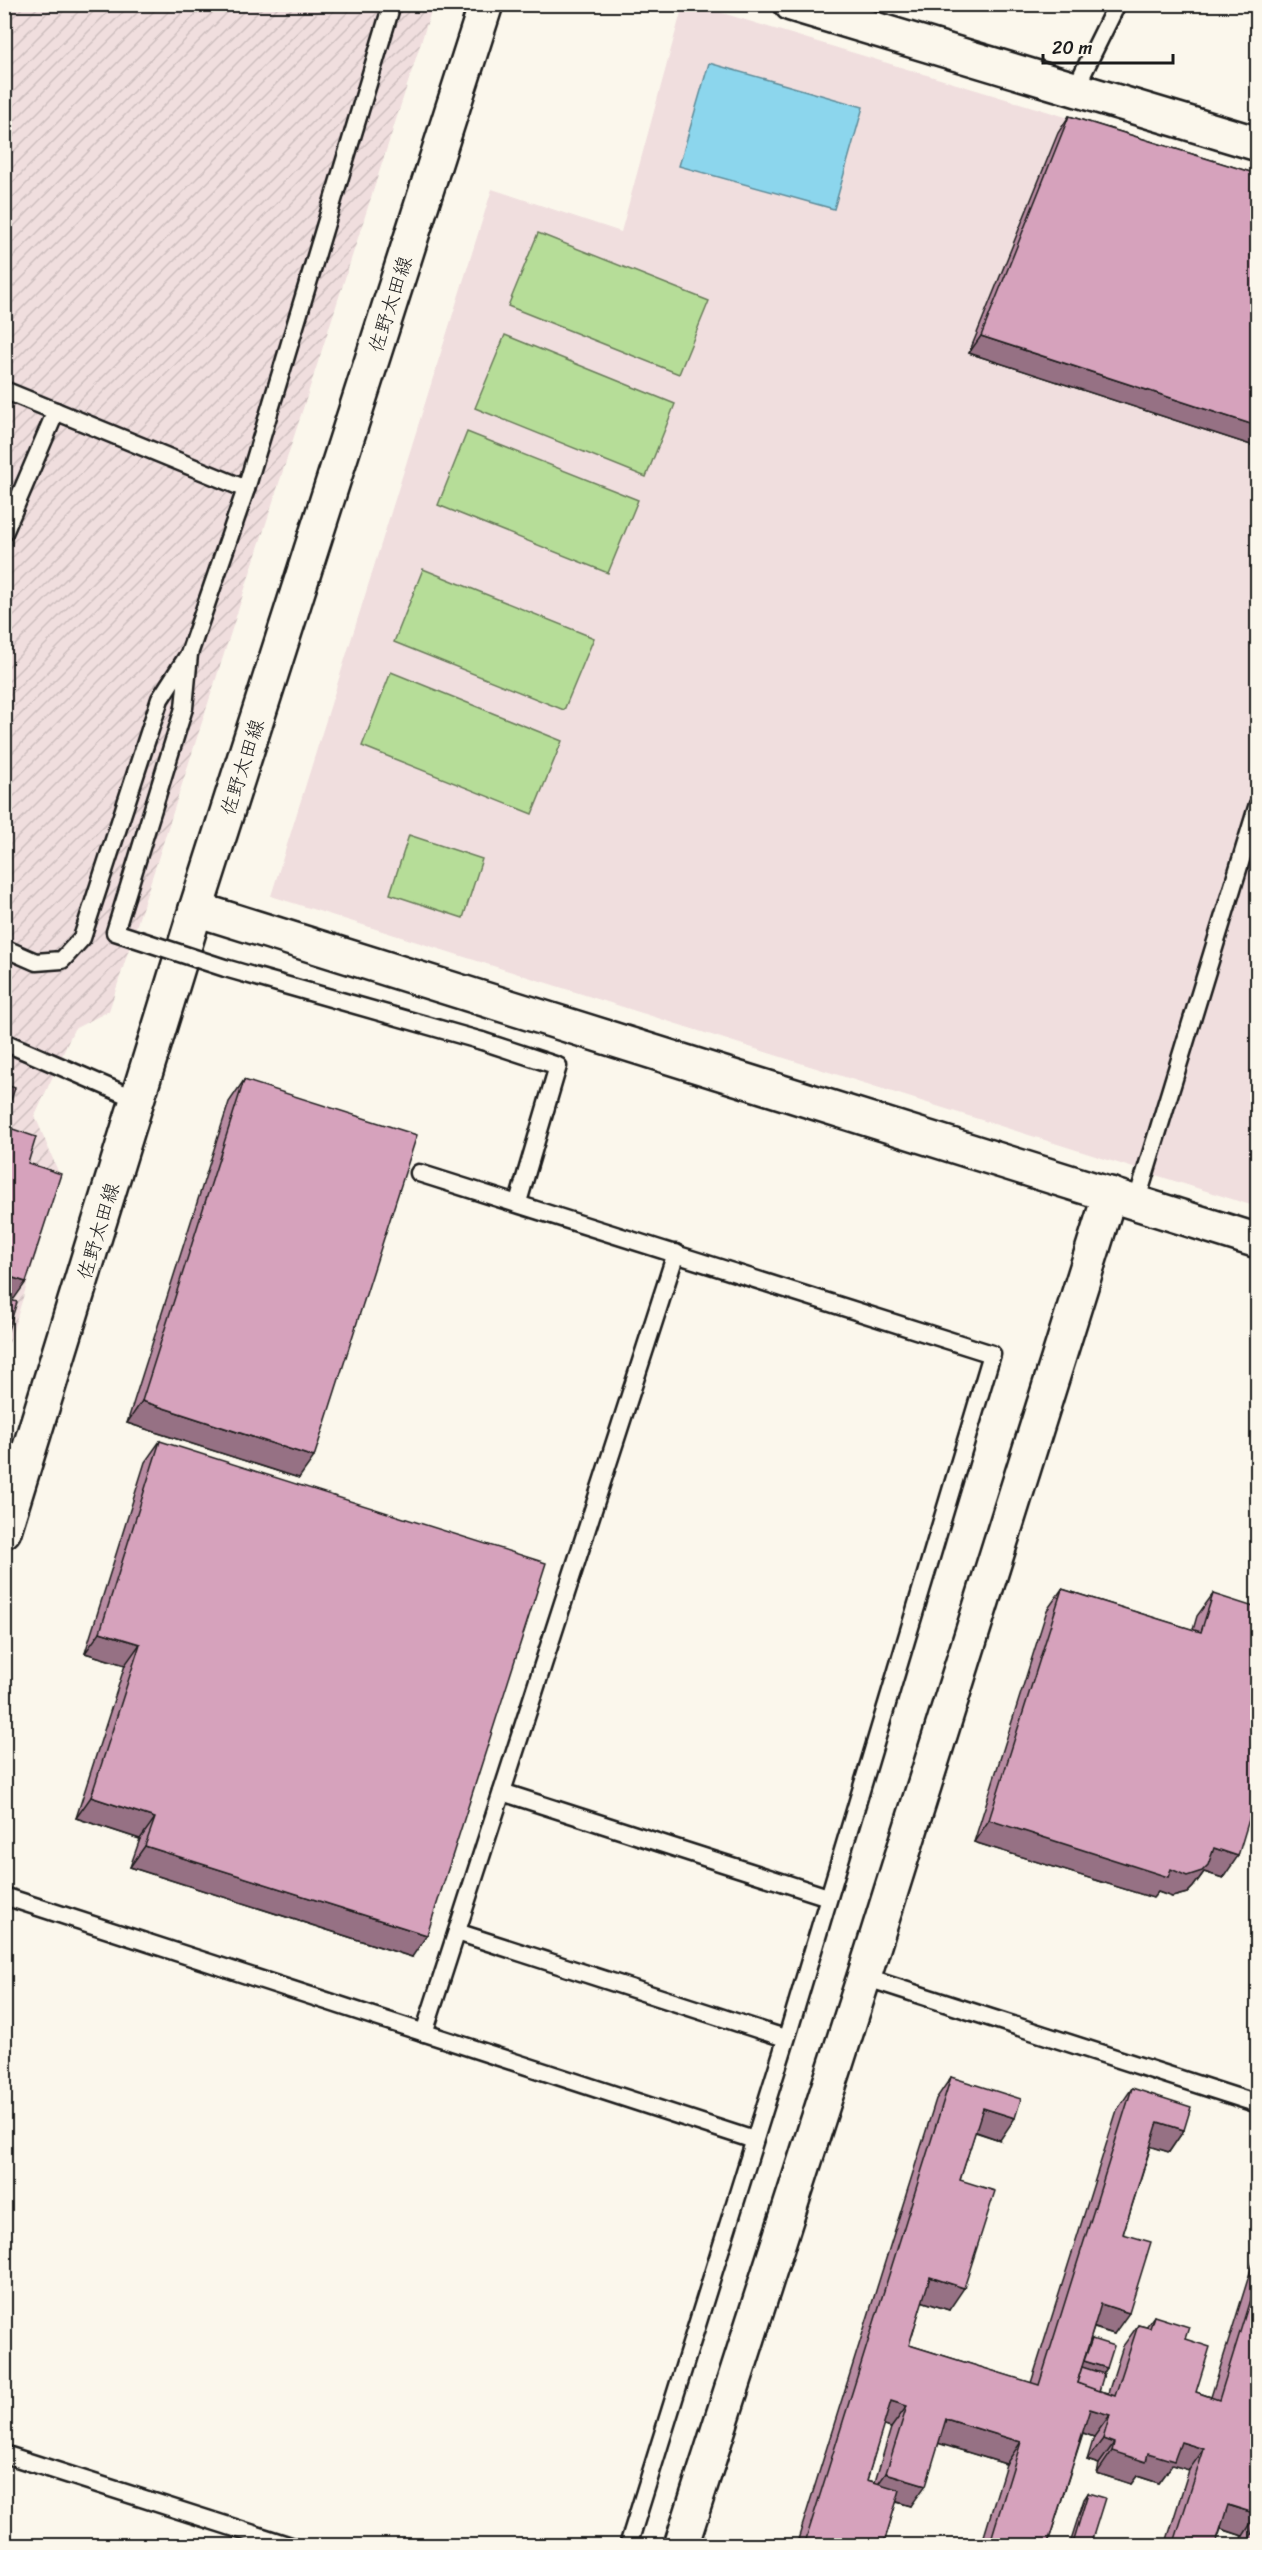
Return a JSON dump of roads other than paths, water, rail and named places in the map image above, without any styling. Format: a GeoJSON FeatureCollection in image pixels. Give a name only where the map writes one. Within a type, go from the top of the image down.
{"type":"FeatureCollection","features":[{"type":"Feature","properties":{"kind":"street","name":"佐野太田線"},"geometry":{"type":"LineString","coordinates":[[4,1531],[196,909],[486,4]]}},
{"type":"Feature","properties":{"kind":"street"},"geometry":{"type":"LineString","coordinates":[[791,4],[1257,144]]}},
{"type":"Feature","properties":{"kind":"street"},"geometry":{"type":"LineString","coordinates":[[196,909],[1257,1241]]}},
{"type":"Feature","properties":{"kind":"street"},"geometry":{"type":"LineString","coordinates":[[681,2546],[864,1977],[1123,1199]]}},
{"type":"Feature","properties":{"kind":"lane"},"geometry":{"type":"LineString","coordinates":[[4,948],[36,962],[62,960],[82,938],[160,699],[189,654],[246,489],[392,4]]}},
{"type":"Feature","properties":{"kind":"lane"},"geometry":{"type":"LineString","coordinates":[[1075,89],[1117,4]]}},
{"type":"Feature","properties":{"kind":"lane"},"geometry":{"type":"LineString","coordinates":[[4,390],[246,489]]}},
{"type":"Feature","properties":{"kind":"lane"},"geometry":{"type":"LineString","coordinates":[[4,533],[56,411]]}},
{"type":"Feature","properties":{"kind":"lane"},"geometry":{"type":"LineString","coordinates":[[189,654],[184,708],[115,932],[225,968],[482,1041],[558,1066],[518,1202]]}},
{"type":"Feature","properties":{"kind":"lane"},"geometry":{"type":"LineString","coordinates":[[1123,1199],[1257,804]]}},
{"type":"Feature","properties":{"kind":"lane"},"geometry":{"type":"LineString","coordinates":[[4,1042],[138,1100]]}},
{"type":"Feature","properties":{"kind":"lane"},"geometry":{"type":"LineString","coordinates":[[419,1173],[518,1202],[993,1354],[786,2038],[628,2546]]}},
{"type":"Feature","properties":{"kind":"lane"},"geometry":{"type":"LineString","coordinates":[[424,2033],[676,1253]]}},
{"type":"Feature","properties":{"kind":"lane"},"geometry":{"type":"LineString","coordinates":[[502,1792],[828,1897]]}},
{"type":"Feature","properties":{"kind":"lane"},"geometry":{"type":"LineString","coordinates":[[4,1896],[754,2140]]}},
{"type":"Feature","properties":{"kind":"lane"},"geometry":{"type":"LineString","coordinates":[[457,1932],[786,2038]]}},
{"type":"Feature","properties":{"kind":"lane"},"geometry":{"type":"LineString","coordinates":[[864,1977],[1257,2104]]}},
{"type":"Feature","properties":{"kind":"lane"},"geometry":{"type":"LineString","coordinates":[[4,2454],[291,2546]]}},
{"type":"Feature","properties":{"kind":"water"},"geometry":{"type":"Polygon","coordinates":[[[709,63],[863,107],[834,209],[679,166],[709,63]]]}}]}
